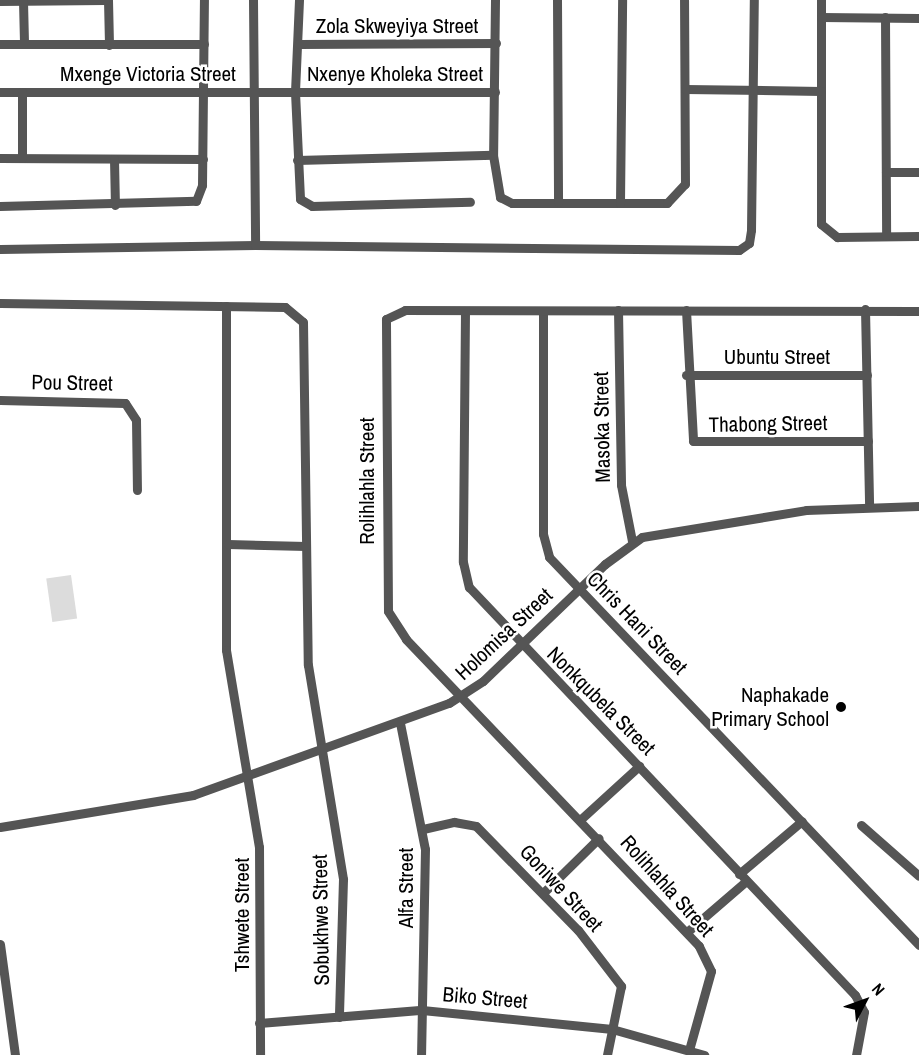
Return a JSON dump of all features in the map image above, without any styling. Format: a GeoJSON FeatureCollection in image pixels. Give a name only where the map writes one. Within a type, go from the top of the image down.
{"type":"FeatureCollection","features":[{"type":"Feature","properties":{"kind":"street"},"geometry":{"type":"LineString","coordinates":[[0,1],[106,0],[109,45]]}},
{"type":"Feature","properties":{"kind":"street"},"geometry":{"type":"LineString","coordinates":[[0,206],[194,202],[202,189],[204,0]]}},
{"type":"Feature","properties":{"kind":"street"},"geometry":{"type":"LineString","coordinates":[[253,0],[255,245]]}},
{"type":"Feature","properties":{"kind":"street"},"geometry":{"type":"LineString","coordinates":[[299,0],[299,44],[295,92],[300,199],[312,206],[470,202]]}},
{"type":"Feature","properties":{"kind":"street"},"geometry":{"type":"LineString","coordinates":[[495,0],[493,155],[500,197],[512,202],[620,203],[667,203],[680,196],[685,184],[684,0]]}},
{"type":"Feature","properties":{"kind":"street"},"geometry":{"type":"LineString","coordinates":[[557,0],[558,202]]}},
{"type":"Feature","properties":{"kind":"street"},"geometry":{"type":"LineString","coordinates":[[620,203],[622,0]]}},
{"type":"Feature","properties":{"kind":"street"},"geometry":{"type":"LineString","coordinates":[[0,249],[255,245],[739,250],[749,243],[751,230],[754,0]]}},
{"type":"Feature","properties":{"kind":"street"},"geometry":{"type":"LineString","coordinates":[[821,0],[821,224],[837,237],[919,236]]}},
{"type":"Feature","properties":{"kind":"street"},"geometry":{"type":"LineString","coordinates":[[22,1],[24,43]]}},
{"type":"Feature","properties":{"kind":"street"},"geometry":{"type":"LineString","coordinates":[[821,17],[919,18]]}},
{"type":"Feature","properties":{"kind":"street"},"geometry":{"type":"LineString","coordinates":[[885,18],[886,236]]}},
{"type":"Feature","properties":{"kind":"street","name":"Zola Skweyiya Street"},"geometry":{"type":"LineString","coordinates":[[299,44],[496,43]]}},
{"type":"Feature","properties":{"kind":"street"},"geometry":{"type":"LineString","coordinates":[[0,44],[204,44]]}},
{"type":"Feature","properties":{"kind":"street"},"geometry":{"type":"LineString","coordinates":[[685,89],[821,91]]}},
{"type":"Feature","properties":{"kind":"street","name":"Mxenge Victoria Street"},"geometry":{"type":"LineString","coordinates":[[0,92],[295,92]]}},
{"type":"Feature","properties":{"kind":"street"},"geometry":{"type":"LineString","coordinates":[[22,92],[22,158]]}},
{"type":"Feature","properties":{"kind":"street","name":"Nxenye Kholeka Street"},"geometry":{"type":"LineString","coordinates":[[295,92],[495,92]]}},
{"type":"Feature","properties":{"kind":"street"},"geometry":{"type":"LineString","coordinates":[[297,160],[493,155]]}},
{"type":"Feature","properties":{"kind":"street"},"geometry":{"type":"LineString","coordinates":[[0,158],[203,159]]}},
{"type":"Feature","properties":{"kind":"street"},"geometry":{"type":"LineString","coordinates":[[114,159],[116,205]]}},
{"type":"Feature","properties":{"kind":"street"},"geometry":{"type":"LineString","coordinates":[[886,172],[919,172]]}},
{"type":"Feature","properties":{"kind":"street","name":"Sobukhwe Street"},"geometry":{"type":"LineString","coordinates":[[0,303],[285,307],[303,322],[308,665],[343,879],[339,1017]]}},
{"type":"Feature","properties":{"kind":"street","name":"Tshwete Street"},"geometry":{"type":"LineString","coordinates":[[226,306],[227,656],[262,880],[260,1055]]}},
{"type":"Feature","properties":{"kind":"street"},"geometry":{"type":"LineString","coordinates":[[865,309],[869,506]]}},
{"type":"Feature","properties":{"kind":"street","name":"Rolihlahla Street"},"geometry":{"type":"LineString","coordinates":[[689,1050],[711,971],[687,932],[599,837],[400,632],[386,601],[385,323],[396,311],[865,309],[919,311]]}},
{"type":"Feature","properties":{"kind":"street","name":"Masoka Street"},"geometry":{"type":"LineString","coordinates":[[618,310],[621,484],[632,541]]}},
{"type":"Feature","properties":{"kind":"street","name":"Thabong Street"},"geometry":{"type":"LineString","coordinates":[[686,310],[688,433],[695,443],[868,441]]}},
{"type":"Feature","properties":{"kind":"street","name":"Nonkqubela Street"},"geometry":{"type":"LineString","coordinates":[[465,311],[464,573],[474,596],[639,766],[742,878],[855,995],[864,1012],[856,1055]]}},
{"type":"Feature","properties":{"kind":"street","name":"Chris Hani Street"},"geometry":{"type":"LineString","coordinates":[[543,312],[543,534],[549,557],[919,945]]}},
{"type":"Feature","properties":{"kind":"street","name":"Ubuntu Street"},"geometry":{"type":"LineString","coordinates":[[686,375],[867,375]]}},
{"type":"Feature","properties":{"kind":"street","name":"Pou Street"},"geometry":{"type":"LineString","coordinates":[[0,400],[124,402],[136,420],[137,490]]}},
{"type":"Feature","properties":{"kind":"street"},"geometry":{"type":"LineString","coordinates":[[632,541],[806,510],[919,506]]}},
{"type":"Feature","properties":{"kind":"street","name":"Holomisa Street"},"geometry":{"type":"LineString","coordinates":[[0,827],[164,803],[322,751],[400,723],[462,697],[632,541]]}},
{"type":"Feature","properties":{"kind":"street"},"geometry":{"type":"LineString","coordinates":[[228,544],[306,546]]}},
{"type":"Feature","properties":{"kind":"street","name":"Alfa Street"},"geometry":{"type":"LineString","coordinates":[[400,723],[423,829],[421,1055]]}},
{"type":"Feature","properties":{"kind":"street"},"geometry":{"type":"LineString","coordinates":[[581,819],[639,766]]}},
{"type":"Feature","properties":{"kind":"street"},"geometry":{"type":"LineString","coordinates":[[687,932],[802,821]]}},
{"type":"Feature","properties":{"kind":"street","name":"Goniwe Street"},"geometry":{"type":"LineString","coordinates":[[423,829],[454,822],[476,826],[543,892],[621,986],[612,1029]]}},
{"type":"Feature","properties":{"kind":"street"},"geometry":{"type":"LineString","coordinates":[[861,825],[919,876]]}},
{"type":"Feature","properties":{"kind":"street"},"geometry":{"type":"LineString","coordinates":[[543,892],[599,837]]}},
{"type":"Feature","properties":{"kind":"street"},"geometry":{"type":"LineString","coordinates":[[0,944],[15,1055]]}},
{"type":"Feature","properties":{"kind":"street","name":"Biko Street"},"geometry":{"type":"LineString","coordinates":[[259,1023],[422,1010],[612,1029],[704,1055]]}},
{"type":"Feature","properties":{"kind":"street"},"geometry":{"type":"LineString","coordinates":[[607,1055],[612,1029]]}},
{"type":"Feature","properties":{"kind":"shaded area"},"geometry":{"type":"Polygon","coordinates":[[[71,575],[77,619],[52,622],[46,578],[71,575]]]}},
{"type":"Feature","properties":{"kind":"place","name":"Naphakade Primary School"},"geometry":{"type":"Point","coordinates":[841,707]}}]}
